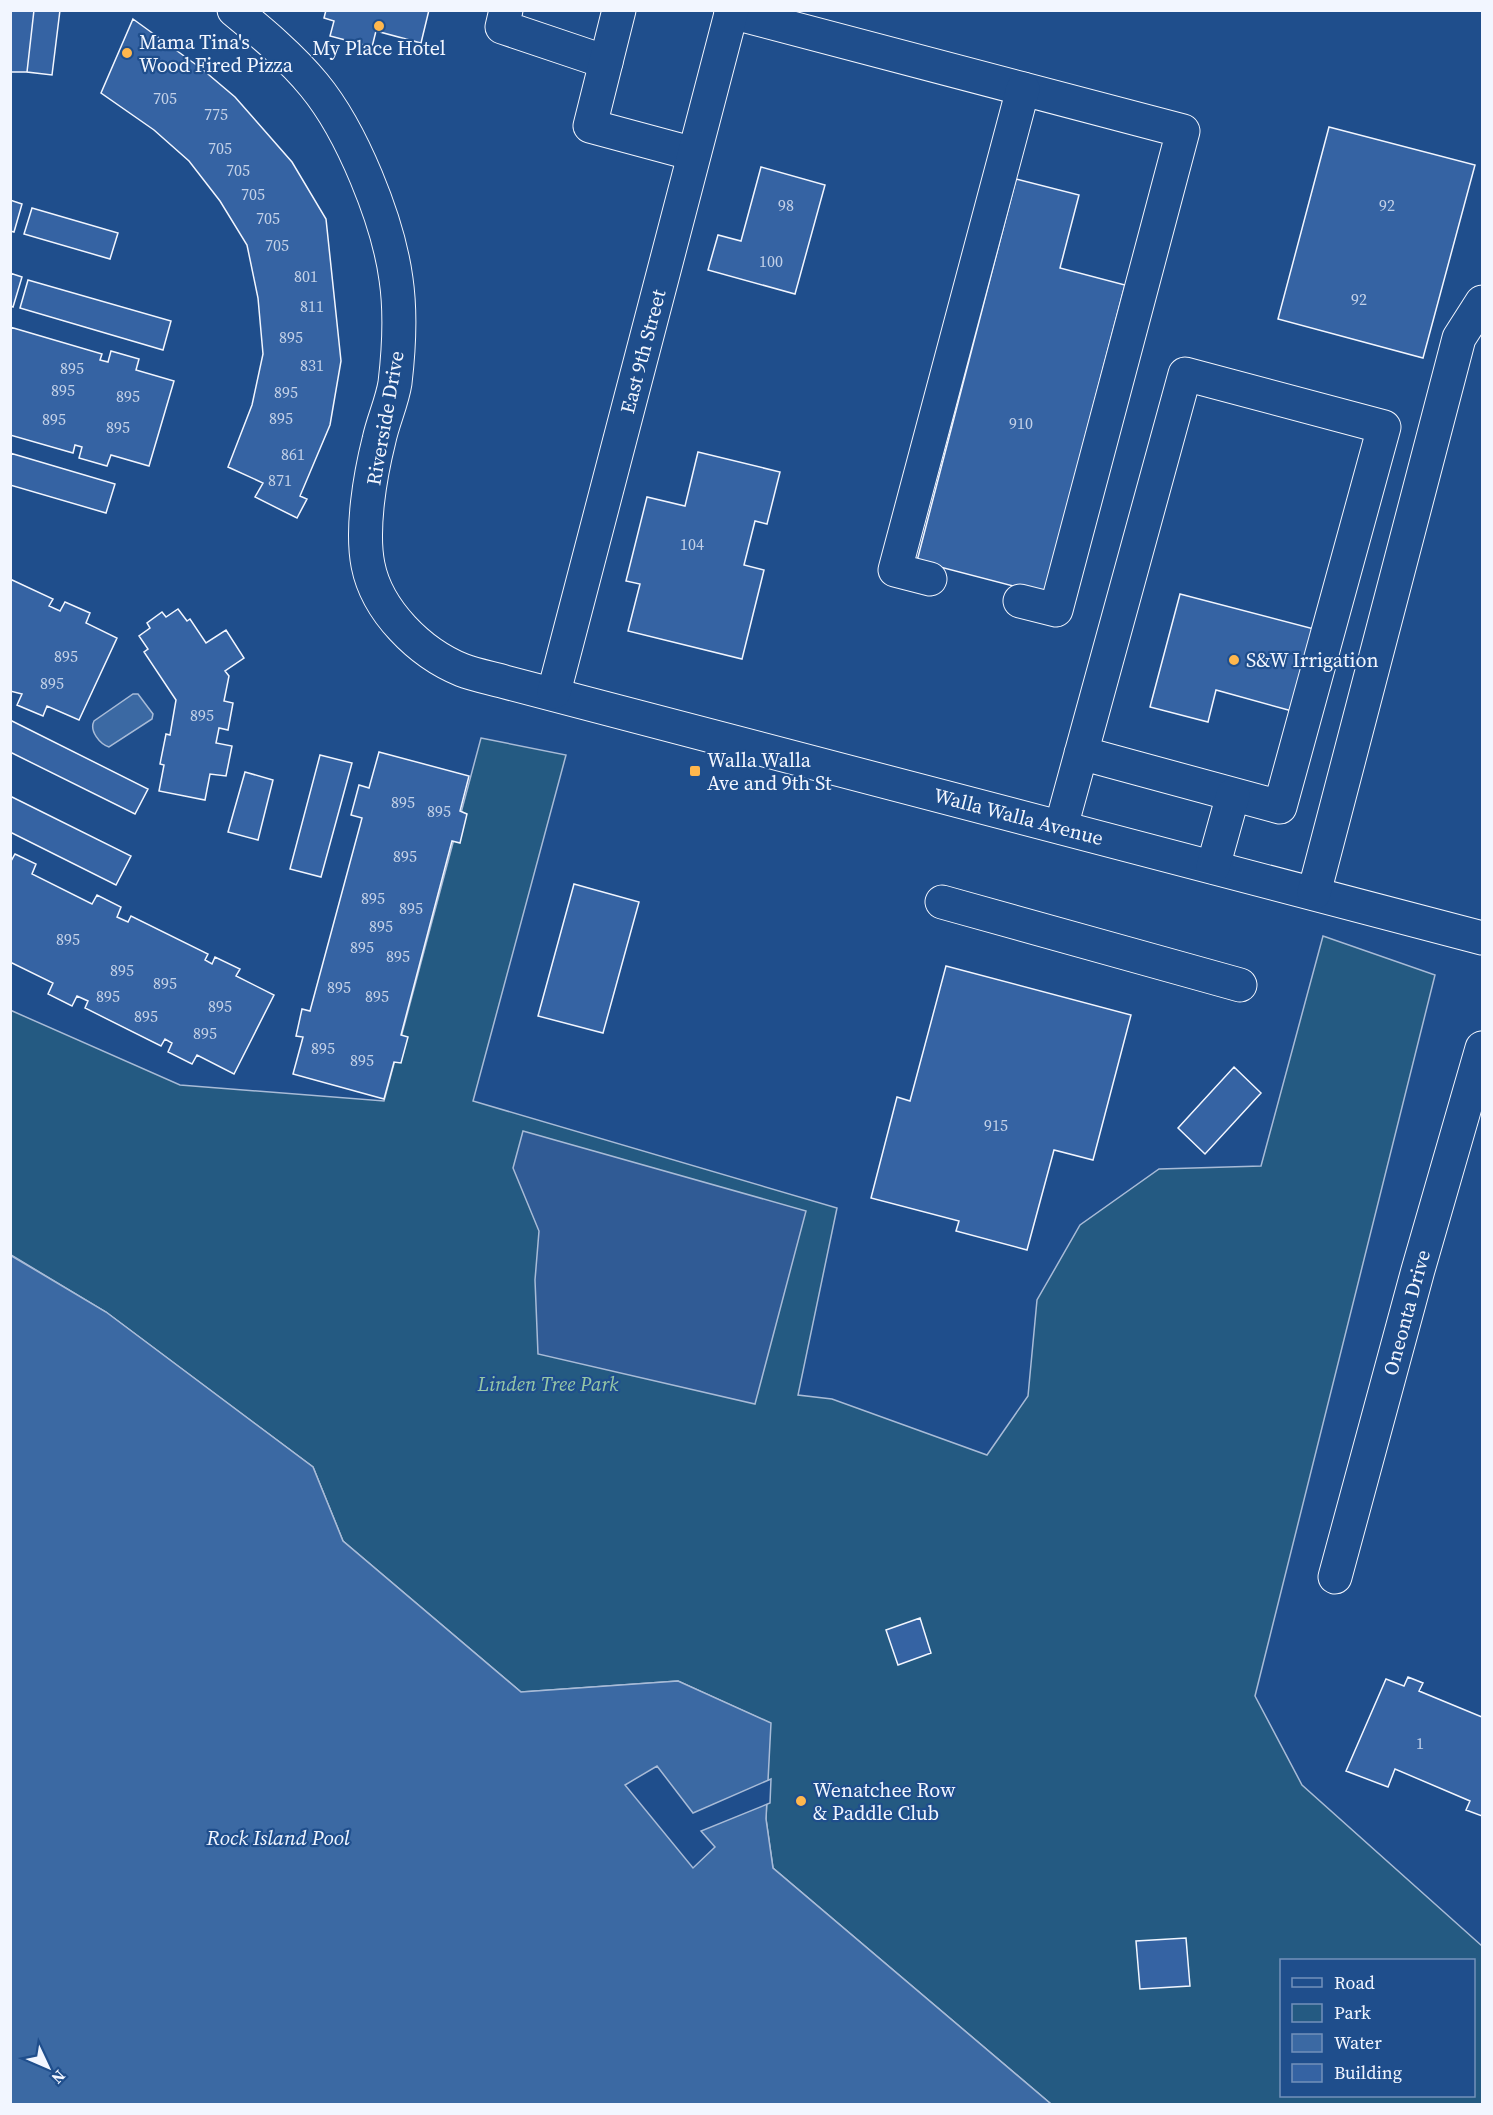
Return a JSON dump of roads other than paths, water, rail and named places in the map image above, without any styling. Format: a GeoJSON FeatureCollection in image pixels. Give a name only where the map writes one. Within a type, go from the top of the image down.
{"type":"FeatureCollection","features":[{"type":"Feature","properties":{"kind":"street","name":"Riverside Drive"},"geometry":{"type":"LineString","coordinates":[[234,10],[265,35],[314,85],[342,126],[375,201],[396,278],[399,340],[394,386],[379,441],[365,529],[368,567],[382,598],[410,638],[429,653],[462,670],[554,693]]}},
{"type":"Feature","properties":{"kind":"street"},"geometry":{"type":"LineString","coordinates":[[506,10],[502,27],[606,62]]}},
{"type":"Feature","properties":{"kind":"street"},"geometry":{"type":"LineString","coordinates":[[619,10],[590,126],[694,153]]}},
{"type":"Feature","properties":{"kind":"street","name":"East 9th Street"},"geometry":{"type":"LineString","coordinates":[[554,693],[731,11]]}},
{"type":"Feature","properties":{"kind":"street"},"geometry":{"type":"LineString","coordinates":[[731,11],[1183,131],[1056,610],[1020,601]]}},
{"type":"Feature","properties":{"kind":"street"},"geometry":{"type":"LineString","coordinates":[[930,579],[895,570],[1023,89]]}},
{"type":"Feature","properties":{"kind":"street"},"geometry":{"type":"LineString","coordinates":[[1314,893],[1459,338],[1482,302]]}},
{"type":"Feature","properties":{"kind":"street"},"geometry":{"type":"LineString","coordinates":[[1061,826],[1081,753],[1185,374],[1384,428],[1280,807],[1081,753]]}},
{"type":"Feature","properties":{"kind":"street","name":"Walla Walla Avenue"},"geometry":{"type":"LineString","coordinates":[[554,693],[1482,938]]}},
{"type":"Feature","properties":{"kind":"street"},"geometry":{"type":"LineString","coordinates":[[1213,867],[1233,795]]}},
{"type":"Feature","properties":{"kind":"street"},"geometry":{"type":"LineString","coordinates":[[942,902],[1240,985]]}},
{"type":"Feature","properties":{"kind":"street","name":"Oneonta Drive"},"geometry":{"type":"LineString","coordinates":[[1335,1577],[1418,1270],[1482,1048]]}},
{"type":"Feature","properties":{"kind":"water"},"geometry":{"type":"Polygon","coordinates":[[[133,694],[138,694],[153,714],[152,719],[109,747],[94,733],[94,721],[133,694]]]}},
{"type":"Feature","properties":{"kind":"water","name":"Rock Island Pool"},"geometry":{"type":"Polygon","coordinates":[[[10,1255],[106,1312],[313,1467],[343,1541],[521,1692],[678,1681],[771,1723],[766,1819],[773,1868],[1051,2104],[11,2104],[10,1255]]]}},
{"type":"Feature","properties":{"kind":"place","name":"My Place Hotel"},"geometry":{"type":"Point","coordinates":[379,26]}},
{"type":"Feature","properties":{"kind":"place","name":"Mama Tina's Wood Fired Pizza"},"geometry":{"type":"Point","coordinates":[127,53]}},
{"type":"Feature","properties":{"kind":"place","name":"S&W Irrigation"},"geometry":{"type":"Point","coordinates":[1234,660]}},
{"type":"Feature","properties":{"kind":"place","name":"Walla Walla Ave and 9th St"},"geometry":{"type":"Point","coordinates":[695,771]}},
{"type":"Feature","properties":{"kind":"place","name":"Wenatchee Row & Paddle Club"},"geometry":{"type":"Point","coordinates":[801,1801]}},
{"type":"Feature","properties":{"kind":"park label","name":"Linden Tree Park"},"geometry":{"type":"Point","coordinates":[548,1384]}}]}
